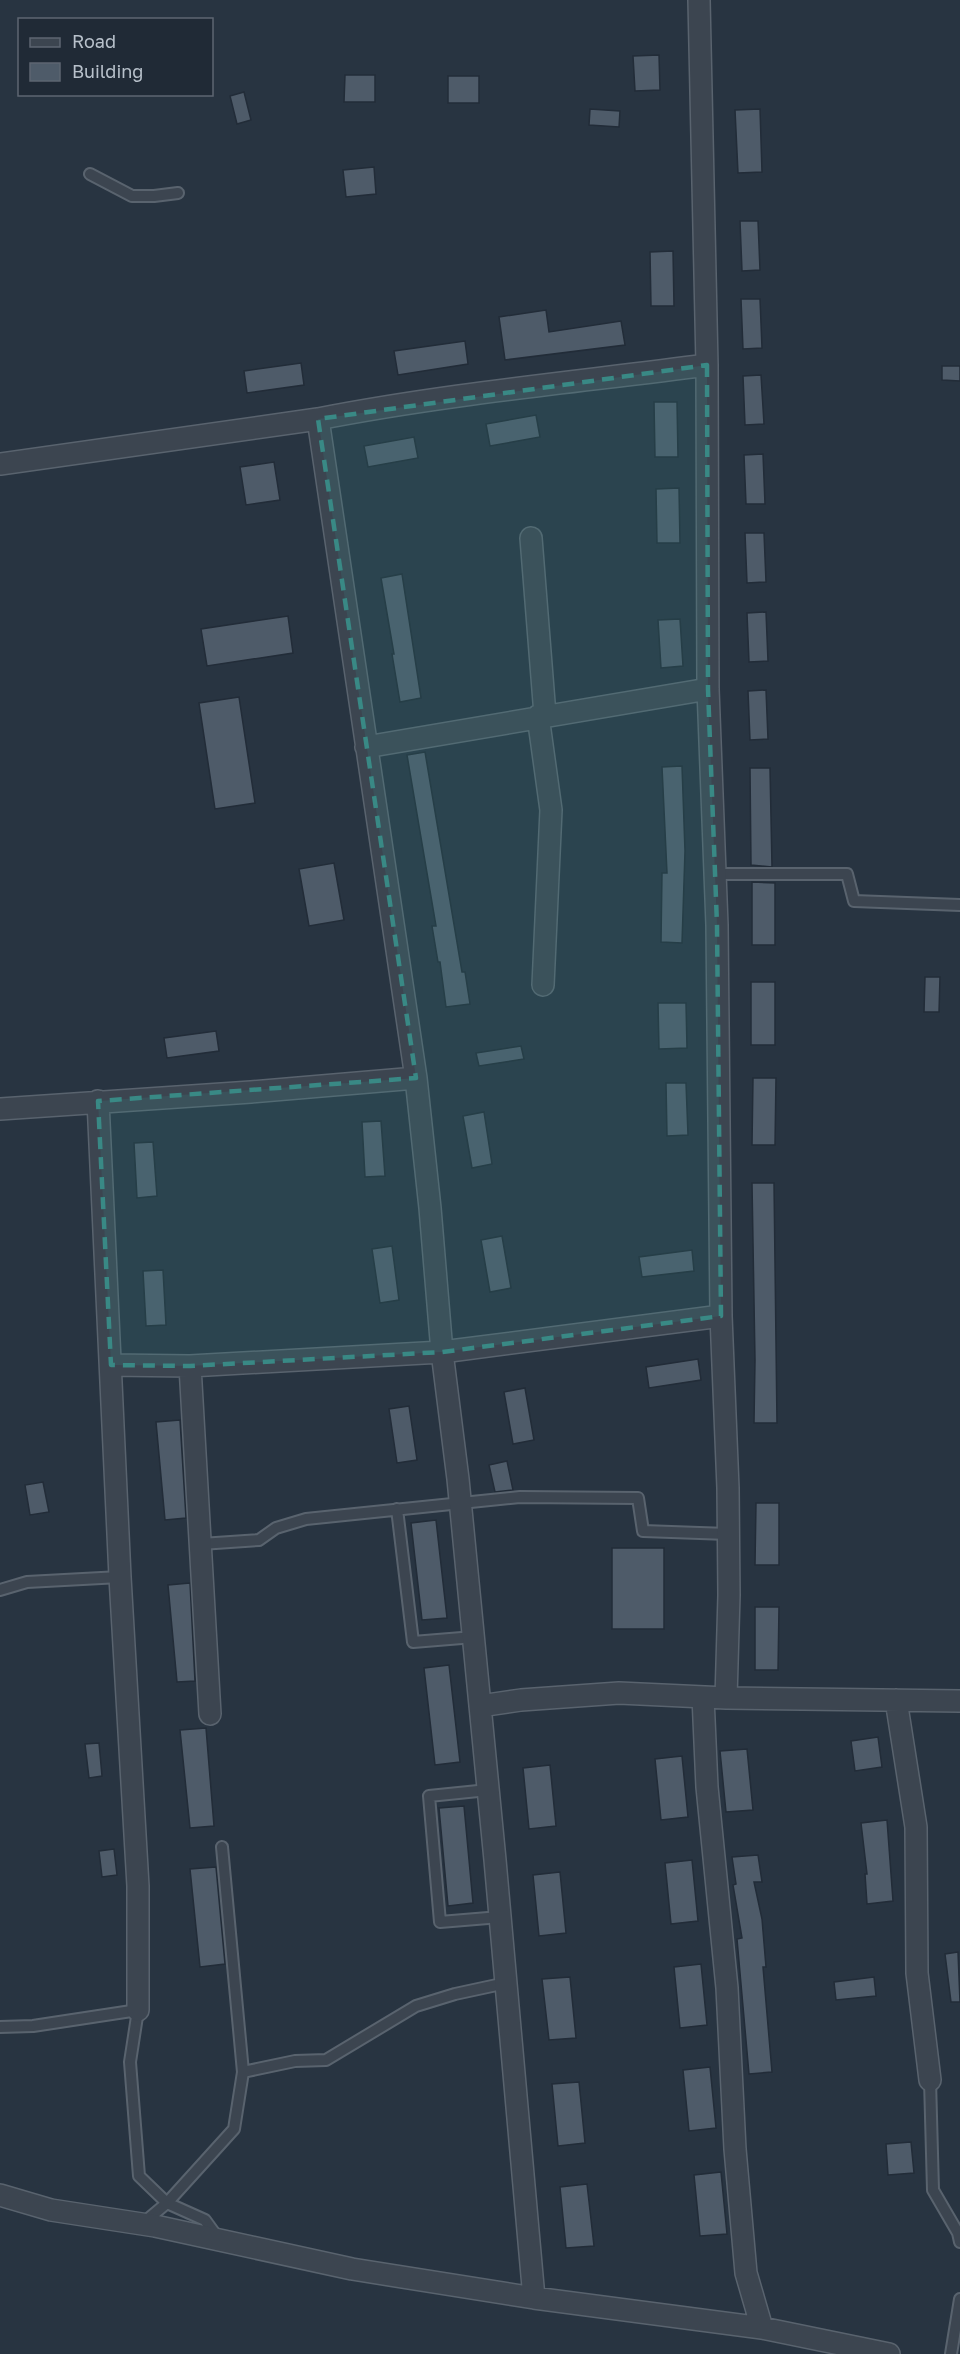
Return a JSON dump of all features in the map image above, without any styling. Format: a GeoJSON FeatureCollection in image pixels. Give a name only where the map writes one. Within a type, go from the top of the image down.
{"type":"FeatureCollection","features":[{"type":"Feature","properties":{"kind":"street"},"geometry":{"type":"LineString","coordinates":[[699,0],[707,366],[708,688],[715,874],[721,1316],[728,1534],[726,1698]]}},
{"type":"Feature","properties":{"kind":"street"},"geometry":{"type":"LineString","coordinates":[[0,464],[318,419],[473,394],[707,366]]}},
{"type":"Feature","properties":{"kind":"street"},"geometry":{"type":"LineString","coordinates":[[318,419],[416,1078],[442,1352],[474,1637],[534,2298]]}},
{"type":"Feature","properties":{"kind":"street"},"geometry":{"type":"LineString","coordinates":[[531,538],[541,716],[551,810],[543,985]]}},
{"type":"Feature","properties":{"kind":"street"},"geometry":{"type":"LineString","coordinates":[[366,747],[708,688]]}},
{"type":"Feature","properties":{"kind":"street"},"geometry":{"type":"LineString","coordinates":[[0,1109],[416,1078]]}},
{"type":"Feature","properties":{"kind":"street"},"geometry":{"type":"LineString","coordinates":[[98,1101],[120,1577],[138,1886],[138,2010]]}},
{"type":"Feature","properties":{"kind":"street"},"geometry":{"type":"LineString","coordinates":[[111,1365],[190,1366],[442,1352],[721,1316]]}},
{"type":"Feature","properties":{"kind":"street"},"geometry":{"type":"LineString","coordinates":[[190,1366],[210,1714]]}},
{"type":"Feature","properties":{"kind":"street"},"geometry":{"type":"LineString","coordinates":[[480,1706],[521,1700],[619,1694],[726,1698],[960,1701]]}},
{"type":"Feature","properties":{"kind":"street"},"geometry":{"type":"LineString","coordinates":[[703,1697],[707,1787],[726,1988],[735,2149],[746,2273],[762,2328]]}},
{"type":"Feature","properties":{"kind":"street"},"geometry":{"type":"LineString","coordinates":[[896,1700],[916,1827],[917,1973],[930,2080]]}},
{"type":"Feature","properties":{"kind":"street"},"geometry":{"type":"LineString","coordinates":[[0,2195],[51,2210],[141,2224],[352,2269],[534,2298],[762,2328],[889,2354]]}},
{"type":"Feature","properties":{"kind":"lane"},"geometry":{"type":"LineString","coordinates":[[90,174],[132,196],[177,193]]}},
{"type":"Feature","properties":{"kind":"lane"},"geometry":{"type":"LineString","coordinates":[[715,874],[847,874],[854,901],[960,905]]}},
{"type":"Feature","properties":{"kind":"lane"},"geometry":{"type":"LineString","coordinates":[[201,1544],[259,1540],[276,1528],[306,1519],[520,1497],[638,1498],[643,1531],[728,1534]]}},
{"type":"Feature","properties":{"kind":"lane"},"geometry":{"type":"LineString","coordinates":[[397,1509],[413,1642],[474,1637]]}},
{"type":"Feature","properties":{"kind":"lane"},"geometry":{"type":"LineString","coordinates":[[0,1590],[27,1582],[120,1577]]}},
{"type":"Feature","properties":{"kind":"lane"},"geometry":{"type":"LineString","coordinates":[[488,1790],[429,1796],[440,1922],[500,1917]]}},
{"type":"Feature","properties":{"kind":"lane"},"geometry":{"type":"LineString","coordinates":[[141,2224],[167,2203],[234,2129],[243,2072],[222,1847]]}},
{"type":"Feature","properties":{"kind":"lane"},"geometry":{"type":"LineString","coordinates":[[243,2072],[295,2061],[326,2060],[416,2006],[455,1994],[506,1983]]}},
{"type":"Feature","properties":{"kind":"lane"},"geometry":{"type":"LineString","coordinates":[[0,2027],[33,2026],[138,2010],[130,2062],[139,2176],[167,2203],[205,2220],[220,2240]]}},
{"type":"Feature","properties":{"kind":"lane"},"geometry":{"type":"LineString","coordinates":[[930,2080],[933,2190],[958,2233],[960,2242]]}},
{"type":"Feature","properties":{"kind":"lane"},"geometry":{"type":"LineString","coordinates":[[951,2354],[960,2299]]}},
{"type":"Feature","properties":{"kind":"highlighted area"},"geometry":{"type":"Polygon","coordinates":[[[707,365],[708,689],[717,925],[721,1316],[442,1352],[190,1366],[111,1365],[98,1101],[416,1078],[318,419],[707,365]]]}},
{"type":"Feature","properties":{"kind":"building"},"geometry":{"type":"Polygon","coordinates":[[[659,55],[660,90],[635,91],[633,56],[659,55]]]}},
{"type":"Feature","properties":{"kind":"building"},"geometry":{"type":"Polygon","coordinates":[[[345,75],[375,75],[375,102],[344,102],[345,75]]]}},
{"type":"Feature","properties":{"kind":"building"},"geometry":{"type":"Polygon","coordinates":[[[448,76],[479,76],[479,103],[448,103],[448,76]]]}},
{"type":"Feature","properties":{"kind":"building"},"geometry":{"type":"Polygon","coordinates":[[[244,92],[251,120],[237,124],[230,96],[244,92]]]}},
{"type":"Feature","properties":{"kind":"building"},"geometry":{"type":"Polygon","coordinates":[[[590,109],[620,111],[619,127],[589,125],[590,109]]]}},
{"type":"Feature","properties":{"kind":"building"},"geometry":{"type":"Polygon","coordinates":[[[760,109],[762,172],[738,173],[735,110],[760,109]]]}},
{"type":"Feature","properties":{"kind":"building"},"geometry":{"type":"Polygon","coordinates":[[[374,167],[376,194],[346,197],[343,170],[374,167]]]}},
{"type":"Feature","properties":{"kind":"building"},"geometry":{"type":"Polygon","coordinates":[[[740,221],[758,221],[760,270],[742,271],[740,221]]]}},
{"type":"Feature","properties":{"kind":"building"},"geometry":{"type":"Polygon","coordinates":[[[673,251],[674,306],[651,306],[650,252],[673,251]]]}},
{"type":"Feature","properties":{"kind":"building"},"geometry":{"type":"Polygon","coordinates":[[[741,299],[760,299],[762,348],[743,349],[741,299]]]}},
{"type":"Feature","properties":{"kind":"building"},"geometry":{"type":"Polygon","coordinates":[[[546,310],[549,332],[621,321],[625,345],[505,360],[499,317],[546,310]]]}},
{"type":"Feature","properties":{"kind":"building"},"geometry":{"type":"Polygon","coordinates":[[[465,341],[468,364],[398,375],[394,351],[465,341]]]}},
{"type":"Feature","properties":{"kind":"building"},"geometry":{"type":"Polygon","coordinates":[[[301,363],[304,385],[247,393],[244,371],[301,363]]]}},
{"type":"Feature","properties":{"kind":"building"},"geometry":{"type":"Polygon","coordinates":[[[942,366],[960,366],[960,381],[942,380],[942,366]]]}},
{"type":"Feature","properties":{"kind":"building"},"geometry":{"type":"Polygon","coordinates":[[[761,375],[764,424],[745,425],[743,376],[761,375]]]}},
{"type":"Feature","properties":{"kind":"building"},"geometry":{"type":"Polygon","coordinates":[[[654,402],[677,402],[678,457],[655,457],[654,402]]]}},
{"type":"Feature","properties":{"kind":"building"},"geometry":{"type":"Polygon","coordinates":[[[536,415],[540,437],[490,446],[486,424],[536,415]]]}},
{"type":"Feature","properties":{"kind":"building"},"geometry":{"type":"Polygon","coordinates":[[[414,437],[418,458],[368,467],[364,446],[414,437]]]}},
{"type":"Feature","properties":{"kind":"building"},"geometry":{"type":"Polygon","coordinates":[[[763,454],[765,504],[746,504],[744,455],[763,454]]]}},
{"type":"Feature","properties":{"kind":"building"},"geometry":{"type":"Polygon","coordinates":[[[274,462],[280,500],[246,505],[240,467],[274,462]]]}},
{"type":"Feature","properties":{"kind":"building"},"geometry":{"type":"Polygon","coordinates":[[[679,488],[680,543],[657,543],[656,489],[679,488]]]}},
{"type":"Feature","properties":{"kind":"building"},"geometry":{"type":"Polygon","coordinates":[[[745,533],[764,533],[766,582],[747,583],[745,533]]]}},
{"type":"Feature","properties":{"kind":"building"},"geometry":{"type":"Polygon","coordinates":[[[402,574],[421,698],[400,702],[381,578],[402,574]]]}},
{"type":"Feature","properties":{"kind":"building"},"geometry":{"type":"Polygon","coordinates":[[[766,612],[768,661],[749,662],[747,613],[766,612]]]}},
{"type":"Feature","properties":{"kind":"building"},"geometry":{"type":"Polygon","coordinates":[[[288,616],[293,653],[207,666],[201,629],[288,616]]]}},
{"type":"Feature","properties":{"kind":"building"},"geometry":{"type":"Polygon","coordinates":[[[680,619],[683,666],[661,668],[658,620],[680,619]]]}},
{"type":"Feature","properties":{"kind":"building"},"geometry":{"type":"Polygon","coordinates":[[[766,690],[768,739],[750,740],[748,691],[766,690]]]}},
{"type":"Feature","properties":{"kind":"building"},"geometry":{"type":"Polygon","coordinates":[[[239,697],[255,803],[215,809],[199,703],[239,697]]]}},
{"type":"Feature","properties":{"kind":"building"},"geometry":{"type":"Polygon","coordinates":[[[425,752],[462,972],[465,972],[470,1004],[446,1007],[432,926],[436,926],[407,755],[425,752]]]}},
{"type":"Feature","properties":{"kind":"building"},"geometry":{"type":"Polygon","coordinates":[[[682,766],[685,851],[682,943],[661,942],[662,873],[667,873],[662,767],[682,766]]]}},
{"type":"Feature","properties":{"kind":"building"},"geometry":{"type":"Polygon","coordinates":[[[750,768],[770,768],[772,867],[751,865],[750,768]]]}},
{"type":"Feature","properties":{"kind":"building"},"geometry":{"type":"Polygon","coordinates":[[[334,863],[344,920],[309,926],[299,869],[334,863]]]}},
{"type":"Feature","properties":{"kind":"building"},"geometry":{"type":"Polygon","coordinates":[[[752,882],[775,883],[775,945],[752,945],[752,882]]]}},
{"type":"Feature","properties":{"kind":"building"},"geometry":{"type":"Polygon","coordinates":[[[925,977],[940,977],[939,1012],[924,1012],[925,977]]]}},
{"type":"Feature","properties":{"kind":"building"},"geometry":{"type":"Polygon","coordinates":[[[751,982],[775,982],[775,1045],[751,1045],[751,982]]]}},
{"type":"Feature","properties":{"kind":"building"},"geometry":{"type":"Polygon","coordinates":[[[658,1003],[686,1003],[687,1048],[659,1049],[658,1003]]]}},
{"type":"Feature","properties":{"kind":"building"},"geometry":{"type":"Polygon","coordinates":[[[216,1031],[219,1051],[167,1058],[164,1038],[216,1031]]]}},
{"type":"Feature","properties":{"kind":"building"},"geometry":{"type":"Polygon","coordinates":[[[521,1046],[524,1059],[479,1066],[476,1053],[521,1046]]]}},
{"type":"Feature","properties":{"kind":"building"},"geometry":{"type":"Polygon","coordinates":[[[753,1078],[776,1078],[775,1145],[752,1145],[753,1078]]]}},
{"type":"Feature","properties":{"kind":"building"},"geometry":{"type":"Polygon","coordinates":[[[666,1083],[686,1083],[688,1135],[667,1136],[666,1083]]]}},
{"type":"Feature","properties":{"kind":"building"},"geometry":{"type":"Polygon","coordinates":[[[484,1112],[492,1164],[472,1168],[463,1116],[484,1112]]]}},
{"type":"Feature","properties":{"kind":"building"},"geometry":{"type":"Polygon","coordinates":[[[381,1121],[385,1176],[365,1177],[362,1122],[381,1121]]]}},
{"type":"Feature","properties":{"kind":"building"},"geometry":{"type":"Polygon","coordinates":[[[153,1142],[157,1196],[137,1198],[134,1143],[153,1142]]]}},
{"type":"Feature","properties":{"kind":"building"},"geometry":{"type":"Polygon","coordinates":[[[752,1183],[774,1183],[777,1423],[754,1423],[752,1183]]]}},
{"type":"Feature","properties":{"kind":"building"},"geometry":{"type":"Polygon","coordinates":[[[502,1236],[511,1288],[490,1292],[481,1240],[502,1236]]]}},
{"type":"Feature","properties":{"kind":"building"},"geometry":{"type":"Polygon","coordinates":[[[392,1246],[399,1300],[380,1303],[372,1249],[392,1246]]]}},
{"type":"Feature","properties":{"kind":"building"},"geometry":{"type":"Polygon","coordinates":[[[692,1250],[694,1271],[642,1277],[639,1257],[692,1250]]]}},
{"type":"Feature","properties":{"kind":"building"},"geometry":{"type":"Polygon","coordinates":[[[163,1270],[166,1325],[146,1326],[143,1271],[163,1270]]]}},
{"type":"Feature","properties":{"kind":"building"},"geometry":{"type":"Polygon","coordinates":[[[698,1359],[701,1380],[649,1388],[646,1367],[698,1359]]]}},
{"type":"Feature","properties":{"kind":"building"},"geometry":{"type":"Polygon","coordinates":[[[525,1388],[534,1440],[513,1444],[504,1392],[525,1388]]]}},
{"type":"Feature","properties":{"kind":"building"},"geometry":{"type":"Polygon","coordinates":[[[409,1406],[417,1460],[397,1463],[389,1409],[409,1406]]]}},
{"type":"Feature","properties":{"kind":"building"},"geometry":{"type":"Polygon","coordinates":[[[180,1420],[186,1518],[165,1520],[156,1422],[180,1420]]]}},
{"type":"Feature","properties":{"kind":"building"},"geometry":{"type":"Polygon","coordinates":[[[507,1461],[513,1490],[495,1492],[489,1465],[507,1461]]]}},
{"type":"Feature","properties":{"kind":"building"},"geometry":{"type":"Polygon","coordinates":[[[43,1482],[49,1512],[30,1515],[25,1485],[43,1482]]]}},
{"type":"Feature","properties":{"kind":"building"},"geometry":{"type":"Polygon","coordinates":[[[756,1503],[779,1503],[779,1565],[755,1565],[756,1503]]]}},
{"type":"Feature","properties":{"kind":"building"},"geometry":{"type":"Polygon","coordinates":[[[436,1520],[447,1618],[422,1620],[411,1523],[436,1520]]]}},
{"type":"Feature","properties":{"kind":"building"},"geometry":{"type":"Polygon","coordinates":[[[612,1548],[664,1548],[664,1629],[612,1629],[612,1548]]]}},
{"type":"Feature","properties":{"kind":"building"},"geometry":{"type":"Polygon","coordinates":[[[190,1583],[195,1681],[177,1682],[168,1585],[190,1583]]]}},
{"type":"Feature","properties":{"kind":"building"},"geometry":{"type":"Polygon","coordinates":[[[755,1607],[779,1607],[778,1670],[755,1670],[755,1607]]]}},
{"type":"Feature","properties":{"kind":"building"},"geometry":{"type":"Polygon","coordinates":[[[449,1665],[460,1762],[435,1765],[424,1668],[449,1665]]]}},
{"type":"Feature","properties":{"kind":"building"},"geometry":{"type":"Polygon","coordinates":[[[206,1728],[214,1826],[190,1828],[180,1730],[206,1728]]]}},
{"type":"Feature","properties":{"kind":"building"},"geometry":{"type":"Polygon","coordinates":[[[878,1737],[882,1767],[855,1771],[851,1741],[878,1737]]]}},
{"type":"Feature","properties":{"kind":"building"},"geometry":{"type":"Polygon","coordinates":[[[99,1743],[102,1776],[89,1778],[85,1744],[99,1743]]]}},
{"type":"Feature","properties":{"kind":"building"},"geometry":{"type":"Polygon","coordinates":[[[747,1749],[753,1810],[726,1812],[720,1751],[747,1749]]]}},
{"type":"Feature","properties":{"kind":"building"},"geometry":{"type":"Polygon","coordinates":[[[682,1756],[688,1817],[661,1820],[655,1759],[682,1756]]]}},
{"type":"Feature","properties":{"kind":"building"},"geometry":{"type":"Polygon","coordinates":[[[550,1765],[556,1826],[529,1829],[523,1768],[550,1765]]]}},
{"type":"Feature","properties":{"kind":"building"},"geometry":{"type":"Polygon","coordinates":[[[464,1806],[473,1903],[448,1906],[439,1808],[464,1806]]]}},
{"type":"Feature","properties":{"kind":"building"},"geometry":{"type":"Polygon","coordinates":[[[887,1820],[893,1901],[867,1904],[865,1874],[867,1874],[861,1823],[887,1820]]]}},
{"type":"Feature","properties":{"kind":"building"},"geometry":{"type":"Polygon","coordinates":[[[114,1849],[117,1875],[102,1877],[99,1851],[114,1849]]]}},
{"type":"Feature","properties":{"kind":"building"},"geometry":{"type":"Polygon","coordinates":[[[758,1855],[762,1882],[754,1882],[762,1919],[766,1967],[763,1967],[772,2072],[749,2074],[737,1939],[742,1938],[733,1885],[736,1884],[732,1857],[758,1855]]]}},
{"type":"Feature","properties":{"kind":"building"},"geometry":{"type":"Polygon","coordinates":[[[692,1860],[698,1921],[671,1924],[665,1863],[692,1860]]]}},
{"type":"Feature","properties":{"kind":"building"},"geometry":{"type":"Polygon","coordinates":[[[216,1867],[225,1964],[200,1967],[190,1869],[216,1867]]]}},
{"type":"Feature","properties":{"kind":"building"},"geometry":{"type":"Polygon","coordinates":[[[560,1872],[566,1933],[539,1936],[533,1875],[560,1872]]]}},
{"type":"Feature","properties":{"kind":"building"},"geometry":{"type":"Polygon","coordinates":[[[958,1952],[960,2002],[951,2002],[945,1954],[958,1952]]]}},
{"type":"Feature","properties":{"kind":"building"},"geometry":{"type":"Polygon","coordinates":[[[701,1964],[707,2025],[680,2028],[674,1967],[701,1964]]]}},
{"type":"Feature","properties":{"kind":"building"},"geometry":{"type":"Polygon","coordinates":[[[570,1977],[576,2038],[549,2040],[542,1979],[570,1977]]]}},
{"type":"Feature","properties":{"kind":"building"},"geometry":{"type":"Polygon","coordinates":[[[874,1977],[876,1996],[836,2000],[834,1982],[874,1977]]]}},
{"type":"Feature","properties":{"kind":"building"},"geometry":{"type":"Polygon","coordinates":[[[710,2067],[716,2128],[689,2131],[683,2070],[710,2067]]]}},
{"type":"Feature","properties":{"kind":"building"},"geometry":{"type":"Polygon","coordinates":[[[579,2082],[585,2143],[558,2146],[552,2084],[579,2082]]]}},
{"type":"Feature","properties":{"kind":"building"},"geometry":{"type":"Polygon","coordinates":[[[911,2142],[914,2173],[888,2175],[886,2144],[911,2142]]]}},
{"type":"Feature","properties":{"kind":"building"},"geometry":{"type":"Polygon","coordinates":[[[721,2172],[727,2234],[700,2236],[694,2175],[721,2172]]]}},
{"type":"Feature","properties":{"kind":"building"},"geometry":{"type":"Polygon","coordinates":[[[587,2184],[594,2246],[566,2248],[560,2187],[587,2184]]]}}]}
